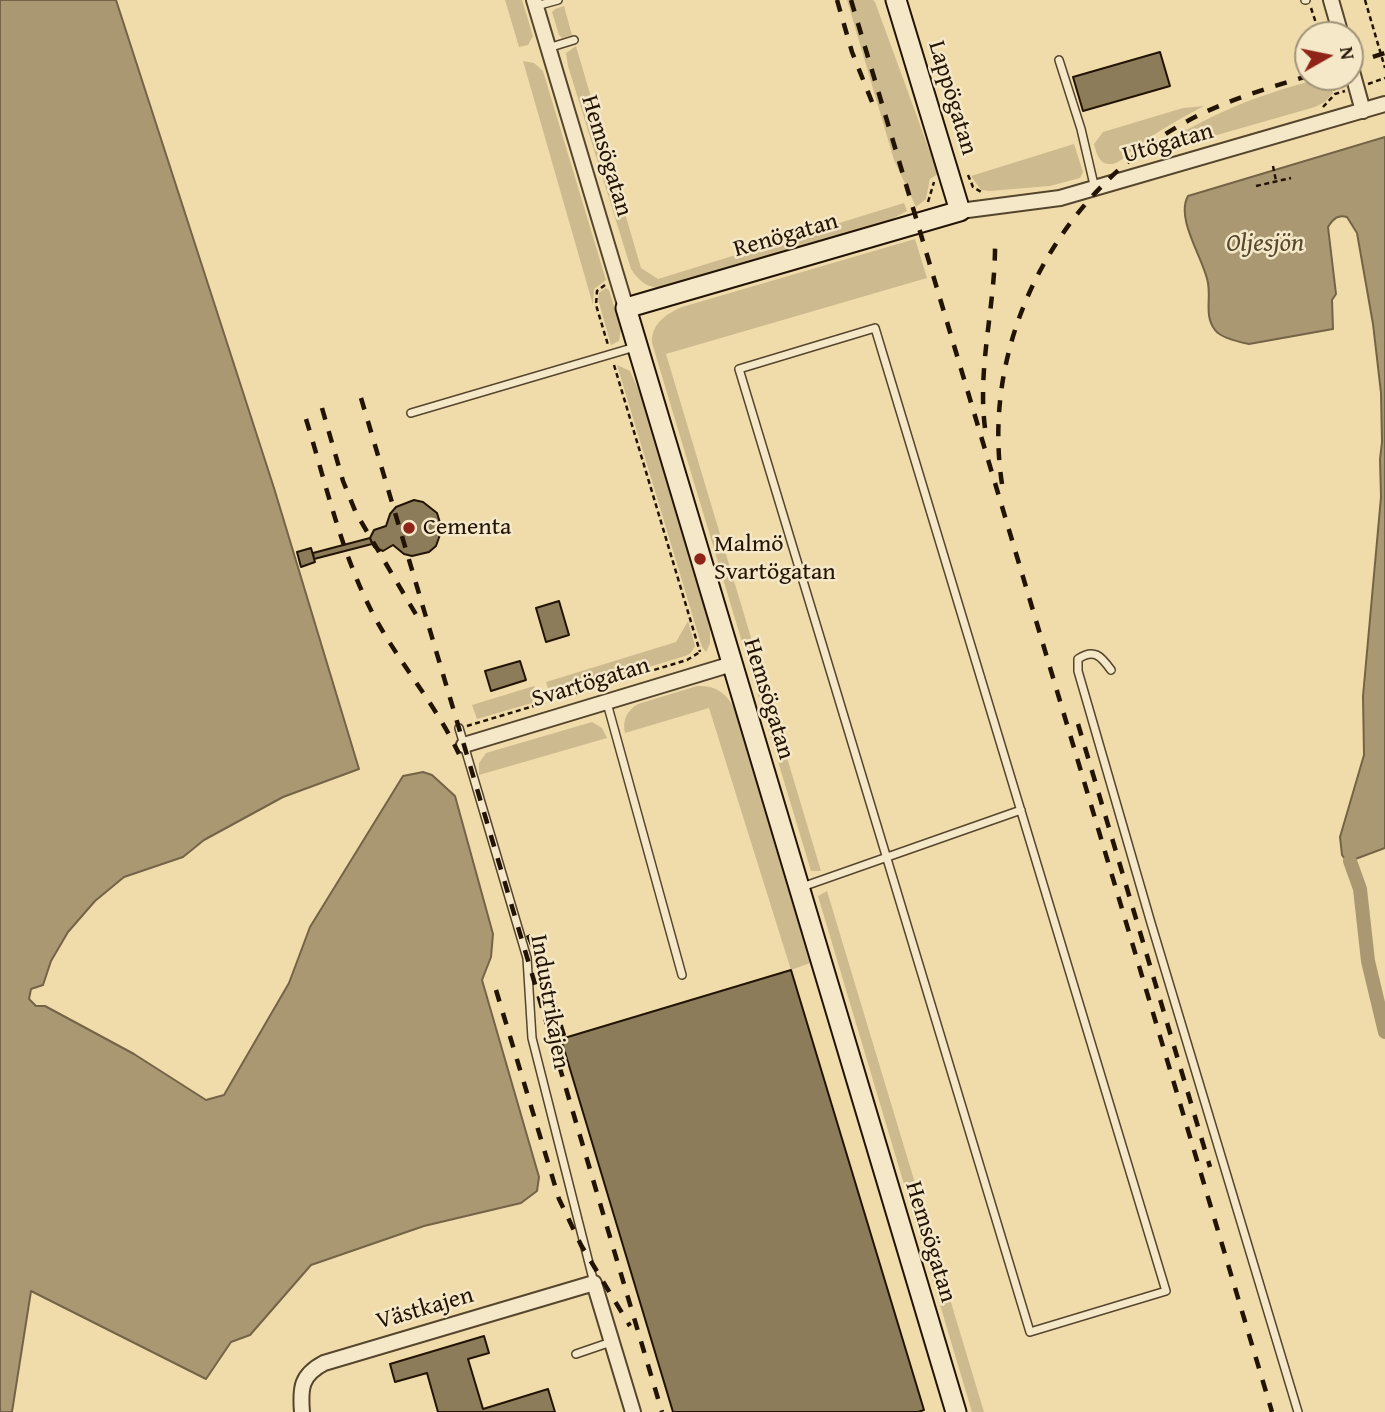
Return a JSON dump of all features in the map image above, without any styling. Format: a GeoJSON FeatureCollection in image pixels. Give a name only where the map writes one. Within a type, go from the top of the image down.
{"type":"FeatureCollection","features":[{"type":"Feature","properties":{"kind":"street","name":"Lappögatan"},"geometry":{"type":"LineString","coordinates":[[896,0],[958,172],[960,211]]}},
{"type":"Feature","properties":{"kind":"street"},"geometry":{"type":"LineString","coordinates":[[1331,0],[1337,21]]}},
{"type":"Feature","properties":{"kind":"street","name":"Hemsögatan"},"geometry":{"type":"LineString","coordinates":[[535,3],[956,1412]]}},
{"type":"Feature","properties":{"kind":"street"},"geometry":{"type":"LineString","coordinates":[[1358,91],[1363,111]]}},
{"type":"Feature","properties":{"kind":"street","name":"Utögatan"},"geometry":{"type":"LineString","coordinates":[[960,211],[1060,198],[1385,104]]}},
{"type":"Feature","properties":{"kind":"street","name":"Renögatan"},"geometry":{"type":"LineString","coordinates":[[626,307],[960,211]]}},
{"type":"Feature","properties":{"kind":"street","name":"Svartögatan"},"geometry":{"type":"LineString","coordinates":[[464,745],[732,664]]}},
{"type":"Feature","properties":{"kind":"street"},"geometry":{"type":"LineString","coordinates":[[594,1283],[633,1412]]}},
{"type":"Feature","properties":{"kind":"street","name":"Västkajen"},"geometry":{"type":"LineString","coordinates":[[302,1411],[304,1381],[310,1370],[324,1363],[594,1283]]}},
{"type":"Feature","properties":{"kind":"lane"},"geometry":{"type":"LineString","coordinates":[[535,3],[558,0]]}},
{"type":"Feature","properties":{"kind":"lane"},"geometry":{"type":"LineString","coordinates":[[548,48],[574,40]]}},
{"type":"Feature","properties":{"kind":"lane"},"geometry":{"type":"LineString","coordinates":[[1059,60],[1081,129],[1095,189]]}},
{"type":"Feature","properties":{"kind":"lane"},"geometry":{"type":"LineString","coordinates":[[875,328],[1166,1291],[1030,1332],[886,860],[739,369],[875,328]]}},
{"type":"Feature","properties":{"kind":"lane"},"geometry":{"type":"LineString","coordinates":[[411,413],[637,346]]}},
{"type":"Feature","properties":{"kind":"lane"},"geometry":{"type":"LineString","coordinates":[[1111,670],[1101,656],[1093,653],[1086,653],[1078,659],[1078,671],[1151,923],[1298,1412]]}},
{"type":"Feature","properties":{"kind":"lane"},"geometry":{"type":"LineString","coordinates":[[606,702],[682,975]]}},
{"type":"Feature","properties":{"kind":"lane","name":"Industrikajen"},"geometry":{"type":"LineString","coordinates":[[459,728],[527,958],[532,1038],[594,1283]]}},
{"type":"Feature","properties":{"kind":"lane"},"geometry":{"type":"LineString","coordinates":[[798,888],[886,860],[1021,810]]}},
{"type":"Feature","properties":{"kind":"lane"},"geometry":{"type":"LineString","coordinates":[[576,1354],[612,1342]]}},
{"type":"Feature","properties":{"kind":"path"},"geometry":{"type":"LineString","coordinates":[[1307,0],[1315,21]]}},
{"type":"Feature","properties":{"kind":"path"},"geometry":{"type":"LineString","coordinates":[[1365,0],[1385,68]]}},
{"type":"Feature","properties":{"kind":"path"},"geometry":{"type":"LineString","coordinates":[[1364,86],[1385,78]]}},
{"type":"Feature","properties":{"kind":"path"},"geometry":{"type":"LineString","coordinates":[[1317,110],[1327,104],[1335,94],[1346,91]]}},
{"type":"Feature","properties":{"kind":"path"},"geometry":{"type":"LineString","coordinates":[[1273,166],[1276,181]]}},
{"type":"Feature","properties":{"kind":"path"},"geometry":{"type":"LineString","coordinates":[[923,207],[932,195],[933,183],[939,178],[958,172],[980,193],[990,194]]}},
{"type":"Feature","properties":{"kind":"path"},"geometry":{"type":"LineString","coordinates":[[1255,186],[1291,178]]}},
{"type":"Feature","properties":{"kind":"path"},"geometry":{"type":"LineString","coordinates":[[459,728],[687,660],[700,652],[596,305],[597,290],[618,281]]}},
{"type":"Feature","properties":{"kind":"shaded area"},"geometry":{"type":"Polygon","coordinates":[[[505,0],[522,0],[533,36],[528,45],[519,47],[505,0]]]}},
{"type":"Feature","properties":{"kind":"shaded area"},"geometry":{"type":"Polygon","coordinates":[[[847,0],[875,2],[938,174],[930,179],[926,199],[916,207],[894,160],[847,0]]]}},
{"type":"Feature","properties":{"kind":"shaded area"},"geometry":{"type":"Polygon","coordinates":[[[564,6],[572,35],[562,38],[552,12],[564,6]]]}},
{"type":"Feature","properties":{"kind":"shaded area"},"geometry":{"type":"Polygon","coordinates":[[[576,46],[641,268],[658,279],[904,203],[907,211],[892,219],[661,288],[647,285],[631,269],[568,66],[566,53],[576,46]]]}},
{"type":"Feature","properties":{"kind":"shaded area"},"geometry":{"type":"Polygon","coordinates":[[[523,61],[534,63],[543,71],[606,280],[594,289],[593,305],[523,61]]]}},
{"type":"Feature","properties":{"kind":"shaded area"},"geometry":{"type":"Polygon","coordinates":[[[1294,86],[1294,91],[1333,93],[1325,102],[1315,107],[1147,155],[1211,117],[1294,86]]]}},
{"type":"Feature","properties":{"kind":"shaded area"},"geometry":{"type":"Polygon","coordinates":[[[1204,106],[1158,132],[1116,163],[1106,163],[1100,160],[1097,154],[1094,144],[1103,132],[1183,108],[1204,106]]]}},
{"type":"Feature","properties":{"kind":"shaded area"},"geometry":{"type":"Polygon","coordinates":[[[1074,144],[1083,172],[1080,178],[1050,186],[990,191],[981,190],[971,176],[1074,144]]]}},
{"type":"Feature","properties":{"kind":"shaded area"},"geometry":{"type":"Polygon","coordinates":[[[915,239],[927,278],[666,354],[821,871],[811,871],[652,336],[661,320],[682,307],[915,239]]]}},
{"type":"Feature","properties":{"kind":"shaded area"},"geometry":{"type":"Polygon","coordinates":[[[606,288],[609,290],[621,329],[619,341],[611,345],[598,299],[599,293],[606,288]]]}},
{"type":"Feature","properties":{"kind":"shaded area"},"geometry":{"type":"Polygon","coordinates":[[[617,365],[630,371],[640,393],[710,628],[710,643],[706,652],[702,647],[617,365]]]}},
{"type":"Feature","properties":{"kind":"shaded area"},"geometry":{"type":"Polygon","coordinates":[[[688,621],[695,646],[691,653],[551,697],[546,682],[676,642],[688,621]]]}},
{"type":"Feature","properties":{"kind":"shaded area"},"geometry":{"type":"Polygon","coordinates":[[[534,686],[539,701],[477,719],[472,705],[534,686]]]}},
{"type":"Feature","properties":{"kind":"shaded area"},"geometry":{"type":"Polygon","coordinates":[[[697,686],[719,691],[734,708],[810,963],[791,970],[709,708],[625,733],[625,720],[634,706],[697,686]]]}},
{"type":"Feature","properties":{"kind":"shaded area"},"geometry":{"type":"Polygon","coordinates":[[[592,722],[602,728],[607,738],[479,775],[479,763],[486,753],[592,722]]]}},
{"type":"Feature","properties":{"kind":"shaded area"},"geometry":{"type":"Polygon","coordinates":[[[827,891],[984,1412],[972,1412],[818,896],[827,891]]]}},
{"type":"Feature","properties":{"kind":"water"},"geometry":{"type":"Polygon","coordinates":[[[0,0],[116,0],[274,488],[359,769],[283,797],[204,840],[183,857],[124,877],[95,901],[68,932],[51,961],[43,985],[31,989],[29,999],[36,1006],[45,1006],[134,1054],[206,1100],[224,1095],[289,983],[310,927],[403,776],[423,772],[432,775],[455,796],[493,934],[491,957],[482,980],[539,1177],[537,1191],[521,1203],[424,1226],[311,1265],[250,1335],[231,1342],[206,1379],[31,1291],[12,1412],[0,1412],[0,0]]]}},
{"type":"Feature","properties":{"kind":"water","name":"Oljesjön"},"geometry":{"type":"Polygon","coordinates":[[[1385,137],[1385,848],[1350,861],[1342,855],[1340,837],[1364,755],[1363,696],[1381,497],[1382,442],[1381,393],[1373,324],[1357,233],[1344,216],[1336,218],[1328,227],[1336,294],[1332,300],[1333,329],[1249,344],[1221,335],[1212,325],[1208,283],[1188,227],[1185,205],[1188,196],[1385,137]]]}},
{"type":"Feature","properties":{"kind":"building"},"geometry":{"type":"Polygon","coordinates":[[[1160,52],[1170,86],[1083,111],[1073,77],[1160,52]]]}},
{"type":"Feature","properties":{"kind":"building","name":"Cementa"},"geometry":{"type":"Polygon","coordinates":[[[414,500],[423,502],[437,513],[442,529],[436,546],[429,552],[412,556],[404,554],[393,545],[383,551],[374,547],[370,538],[374,530],[386,526],[396,507],[414,500]]]}},
{"type":"Feature","properties":{"kind":"building"},"geometry":{"type":"Polygon","coordinates":[[[370,538],[372,544],[314,559],[313,553],[370,538]]]}},
{"type":"Feature","properties":{"kind":"building"},"geometry":{"type":"Polygon","coordinates":[[[311,548],[315,562],[301,567],[297,552],[311,548]]]}},
{"type":"Feature","properties":{"kind":"building"},"geometry":{"type":"Polygon","coordinates":[[[559,601],[569,635],[546,642],[536,608],[559,601]]]}},
{"type":"Feature","properties":{"kind":"building"},"geometry":{"type":"Polygon","coordinates":[[[520,661],[526,680],[491,691],[485,671],[520,661]]]}},
{"type":"Feature","properties":{"kind":"building"},"geometry":{"type":"Polygon","coordinates":[[[791,970],[924,1410],[918,1412],[673,1412],[561,1039],[791,970]]]}},
{"type":"Feature","properties":{"kind":"building"},"geometry":{"type":"Polygon","coordinates":[[[484,1336],[489,1353],[468,1359],[483,1409],[548,1389],[555,1412],[438,1412],[427,1373],[395,1382],[390,1364],[484,1336]]]}},
{"type":"Feature","properties":{"kind":"waterway"},"geometry":{"type":"LineString","coordinates":[[1350,861],[1360,889],[1368,961],[1385,1032]]}},
{"type":"Feature","properties":{"kind":"railway"},"geometry":{"type":"LineString","coordinates":[[837,0],[852,52],[874,107]]}},
{"type":"Feature","properties":{"kind":"railway"},"geometry":{"type":"LineString","coordinates":[[851,0],[1272,1412]]}},
{"type":"Feature","properties":{"kind":"railway"},"geometry":{"type":"LineString","coordinates":[[1364,60],[1385,53]]}},
{"type":"Feature","properties":{"kind":"railway"},"geometry":{"type":"LineString","coordinates":[[1002,484],[998,430],[1003,377],[1017,325],[1038,276],[1065,230],[1099,189],[1139,153],[1184,123],[1229,102],[1294,80]]}},
{"type":"Feature","properties":{"kind":"railway"},"geometry":{"type":"LineString","coordinates":[[985,428],[983,381],[995,241]]}},
{"type":"Feature","properties":{"kind":"railway"},"geometry":{"type":"LineString","coordinates":[[361,398],[662,1412]]}},
{"type":"Feature","properties":{"kind":"railway"},"geometry":{"type":"LineString","coordinates":[[322,408],[343,481],[356,513],[421,623]]}},
{"type":"Feature","properties":{"kind":"railway"},"geometry":{"type":"LineString","coordinates":[[306,419],[335,517],[361,589],[382,630],[439,717],[459,754]]}},
{"type":"Feature","properties":{"kind":"railway"},"geometry":{"type":"LineString","coordinates":[[1078,724],[1210,1167]]}},
{"type":"Feature","properties":{"kind":"railway"},"geometry":{"type":"LineString","coordinates":[[528,935],[547,980],[564,1036]]}},
{"type":"Feature","properties":{"kind":"railway"},"geometry":{"type":"LineString","coordinates":[[496,990],[559,1199],[581,1245],[630,1326]]}},
{"type":"Feature","properties":{"kind":"place","name":"Cementa"},"geometry":{"type":"Point","coordinates":[409,528]}},
{"type":"Feature","properties":{"kind":"place","name":"Malmö Svartögatan"},"geometry":{"type":"Point","coordinates":[700,559]}}]}
